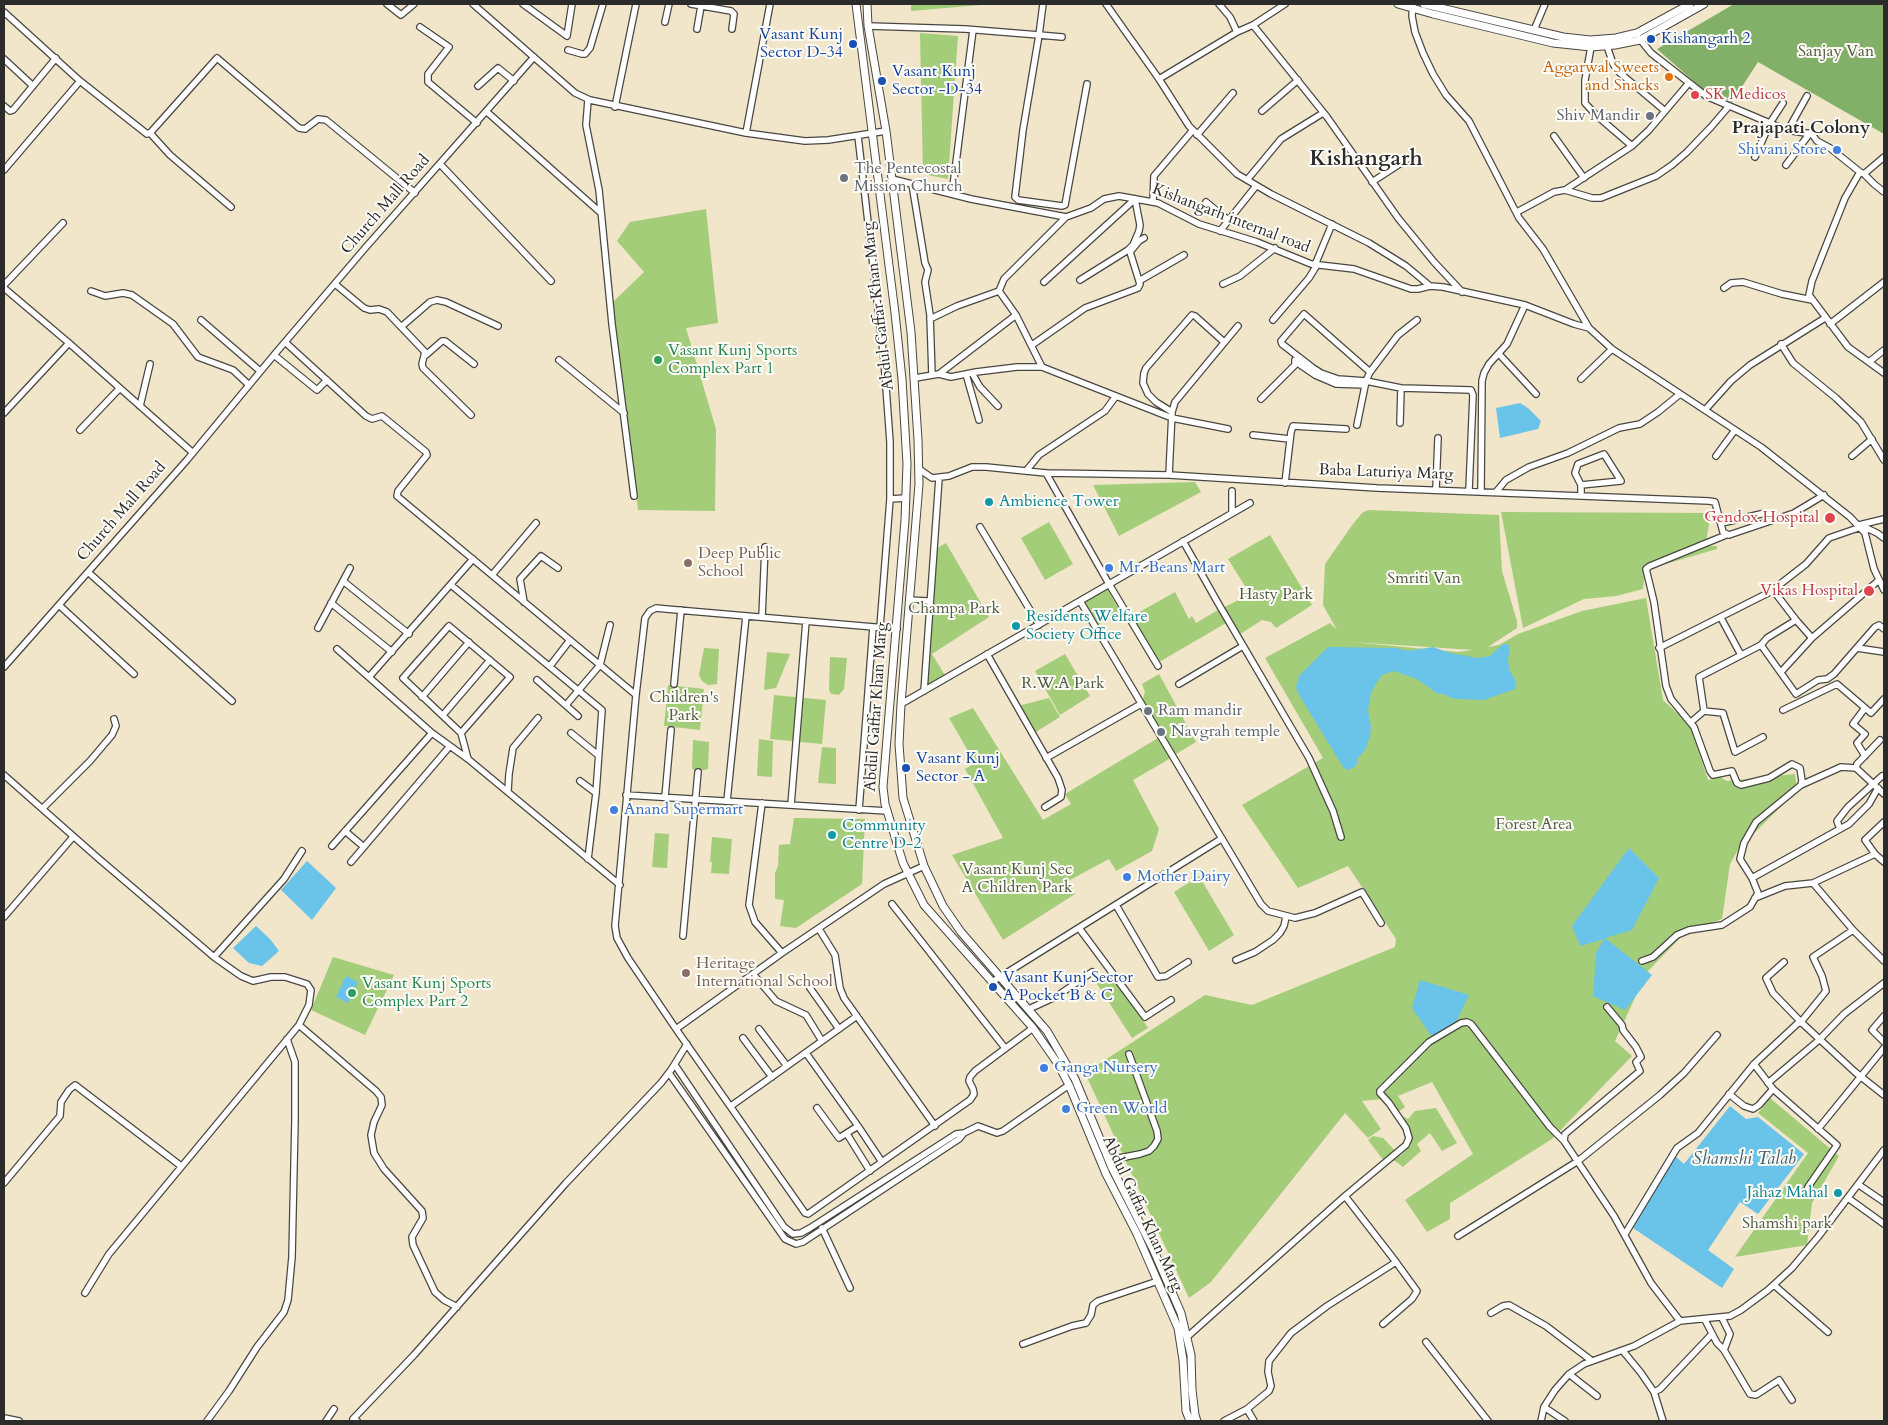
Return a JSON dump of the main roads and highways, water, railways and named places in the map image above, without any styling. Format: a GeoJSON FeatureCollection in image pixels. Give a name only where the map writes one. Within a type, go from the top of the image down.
{"type":"FeatureCollection","features":[{"type":"Feature","properties":{"kind":"main road","name":"Abdul Gaffar Khan Marg"},"geometry":{"type":"LineString","coordinates":[[856,4],[902,379],[907,464],[897,629],[883,787],[887,812],[907,873],[924,905],[1033,1028],[1058,1064],[1069,1085],[1106,1174],[1158,1280],[1178,1328],[1184,1360],[1186,1411],[1190,1421]]}},
{"type":"Feature","properties":{"kind":"main road","name":"Abdul Gaffar Khan Marg"},"geometry":{"type":"LineString","coordinates":[[866,4],[892,179],[915,378],[920,469],[901,704],[900,744],[903,798],[924,866],[943,906],[961,932],[1048,1031],[1075,1079],[1109,1160],[1154,1251],[1181,1313],[1191,1355],[1197,1421]]}},
{"type":"Feature","properties":{"kind":"main road"},"geometry":{"type":"LineString","coordinates":[[1398,4],[1413,6],[1553,43],[1591,47],[1608,46],[1639,36],[1704,4]]}},
{"type":"Feature","properties":{"kind":"main road"},"geometry":{"type":"LineString","coordinates":[[1424,4],[1563,37],[1590,40],[1639,36],[1690,4]]}},
{"type":"Feature","properties":{"kind":"water"},"geometry":{"type":"Polygon","coordinates":[[[1520,403],[1541,421],[1538,429],[1500,438],[1496,408],[1520,403]]]}},
{"type":"Feature","properties":{"kind":"water"},"geometry":{"type":"Polygon","coordinates":[[[1503,644],[1508,644],[1510,649],[1508,658],[1509,670],[1515,679],[1515,689],[1484,700],[1451,698],[1444,694],[1438,694],[1417,679],[1394,671],[1382,675],[1371,693],[1368,710],[1371,727],[1370,737],[1365,750],[1357,759],[1357,764],[1347,770],[1343,767],[1296,687],[1299,676],[1328,647],[1396,648],[1408,651],[1433,647],[1450,653],[1477,658],[1490,656],[1503,644]]]}},
{"type":"Feature","properties":{"kind":"water"},"geometry":{"type":"Polygon","coordinates":[[[1629,848],[1659,878],[1632,930],[1605,938],[1652,975],[1625,1010],[1593,996],[1596,953],[1604,939],[1580,946],[1572,926],[1629,848]]]}},
{"type":"Feature","properties":{"kind":"water"},"geometry":{"type":"Polygon","coordinates":[[[307,861],[336,888],[312,920],[281,890],[307,861]]]}},
{"type":"Feature","properties":{"kind":"water"},"geometry":{"type":"Polygon","coordinates":[[[256,926],[270,939],[279,951],[262,966],[249,963],[233,948],[256,926]]]}},
{"type":"Feature","properties":{"kind":"water"},"geometry":{"type":"Polygon","coordinates":[[[346,976],[358,982],[348,1003],[336,997],[346,976]]]}},
{"type":"Feature","properties":{"kind":"water"},"geometry":{"type":"Polygon","coordinates":[[[1420,980],[1469,995],[1455,1024],[1432,1037],[1412,1008],[1420,980]]]}},
{"type":"Feature","properties":{"kind":"water","name":"Shamshi Talab"},"geometry":{"type":"Polygon","coordinates":[[[1730,1106],[1746,1119],[1758,1117],[1804,1154],[1758,1214],[1740,1202],[1708,1250],[1734,1269],[1722,1288],[1633,1228],[1675,1156],[1684,1164],[1730,1106]]]}},
{"type":"Feature","properties":{"kind":"place","name":"Kishangarh 2"},"geometry":{"type":"Point","coordinates":[1651,39]}},
{"type":"Feature","properties":{"kind":"place","name":"Vasant Kunj Sector D-34"},"geometry":{"type":"Point","coordinates":[853,44]}},
{"type":"Feature","properties":{"kind":"place","name":"Aggarwal Sweets and Snacks"},"geometry":{"type":"Point","coordinates":[1669,77]}},
{"type":"Feature","properties":{"kind":"place","name":"Vasant Kunj Sector -D-34"},"geometry":{"type":"Point","coordinates":[882,81]}},
{"type":"Feature","properties":{"kind":"place","name":"SK Medicos"},"geometry":{"type":"Point","coordinates":[1695,95]}},
{"type":"Feature","properties":{"kind":"place","name":"Shiv Mandir"},"geometry":{"type":"Point","coordinates":[1650,116]}},
{"type":"Feature","properties":{"kind":"place","name":"Shivani Store"},"geometry":{"type":"Point","coordinates":[1837,150]}},
{"type":"Feature","properties":{"kind":"place","name":"The Pentecostal Mission Church"},"geometry":{"type":"Point","coordinates":[844,178]}},
{"type":"Feature","properties":{"kind":"place","name":"Vasant Kunj Sports Complex Part 1"},"geometry":{"type":"Point","coordinates":[658,360]}},
{"type":"Feature","properties":{"kind":"place","name":"Ambience Tower"},"geometry":{"type":"Point","coordinates":[989,502]}},
{"type":"Feature","properties":{"kind":"place","name":"Gendox Hospital"},"geometry":{"type":"Point","coordinates":[1830,518]}},
{"type":"Feature","properties":{"kind":"place","name":"Deep Public School"},"geometry":{"type":"Point","coordinates":[688,563]}},
{"type":"Feature","properties":{"kind":"place","name":"Mr. Beans Mart"},"geometry":{"type":"Point","coordinates":[1109,568]}},
{"type":"Feature","properties":{"kind":"place","name":"Vikas Hospital"},"geometry":{"type":"Point","coordinates":[1869,591]}},
{"type":"Feature","properties":{"kind":"place","name":"Residents Welfare Society Office"},"geometry":{"type":"Point","coordinates":[1016,626]}},
{"type":"Feature","properties":{"kind":"place","name":"Ram mandir"},"geometry":{"type":"Point","coordinates":[1148,711]}},
{"type":"Feature","properties":{"kind":"place","name":"Navgrah temple"},"geometry":{"type":"Point","coordinates":[1161,732]}},
{"type":"Feature","properties":{"kind":"place","name":"Vasant Kunj Sector - A"},"geometry":{"type":"Point","coordinates":[906,768]}},
{"type":"Feature","properties":{"kind":"place","name":"Anand Supermart"},"geometry":{"type":"Point","coordinates":[614,810]}},
{"type":"Feature","properties":{"kind":"place","name":"Community Centre D-2"},"geometry":{"type":"Point","coordinates":[832,835]}},
{"type":"Feature","properties":{"kind":"place","name":"Mother Dairy"},"geometry":{"type":"Point","coordinates":[1127,877]}},
{"type":"Feature","properties":{"kind":"place","name":"Heritage International School"},"geometry":{"type":"Point","coordinates":[686,973]}},
{"type":"Feature","properties":{"kind":"place","name":"Vasant Kunj Sector A Pocket B & C"},"geometry":{"type":"Point","coordinates":[993,987]}},
{"type":"Feature","properties":{"kind":"place","name":"Vasant Kunj Sports Complex Part 2"},"geometry":{"type":"Point","coordinates":[352,993]}},
{"type":"Feature","properties":{"kind":"place","name":"Ganga Nursery"},"geometry":{"type":"Point","coordinates":[1044,1068]}},
{"type":"Feature","properties":{"kind":"place","name":"Green World"},"geometry":{"type":"Point","coordinates":[1066,1109]}},
{"type":"Feature","properties":{"kind":"place","name":"Jahaz Mahal"},"geometry":{"type":"Point","coordinates":[1838,1193]}},
{"type":"Feature","properties":{"kind":"district","name":"Prajapati Colony"},"geometry":{"type":"Point","coordinates":[1801,129]}},
{"type":"Feature","properties":{"kind":"district","name":"Kishangarh"},"geometry":{"type":"Point","coordinates":[1366,160]}},
{"type":"Feature","properties":{"kind":"park label","name":"Sanjay Van"},"geometry":{"type":"Point","coordinates":[1836,52]}},
{"type":"Feature","properties":{"kind":"park label","name":"Smriti Van"},"geometry":{"type":"Point","coordinates":[1424,579]}},
{"type":"Feature","properties":{"kind":"park label","name":"Hasty Park"},"geometry":{"type":"Point","coordinates":[1276,595]}},
{"type":"Feature","properties":{"kind":"park label","name":"Champa Park"},"geometry":{"type":"Point","coordinates":[954,609]}},
{"type":"Feature","properties":{"kind":"park label","name":"R.W.A Park"},"geometry":{"type":"Point","coordinates":[1063,684]}},
{"type":"Feature","properties":{"kind":"park label","name":"Children's Park"},"geometry":{"type":"Point","coordinates":[684,707]}},
{"type":"Feature","properties":{"kind":"park label","name":"Forest Area"},"geometry":{"type":"Point","coordinates":[1534,825]}},
{"type":"Feature","properties":{"kind":"park label","name":"Vasant Kunj Sec A Children Park"},"geometry":{"type":"Point","coordinates":[1017,879]}},
{"type":"Feature","properties":{"kind":"park label","name":"Shamshi park"},"geometry":{"type":"Point","coordinates":[1787,1224]}}]}
